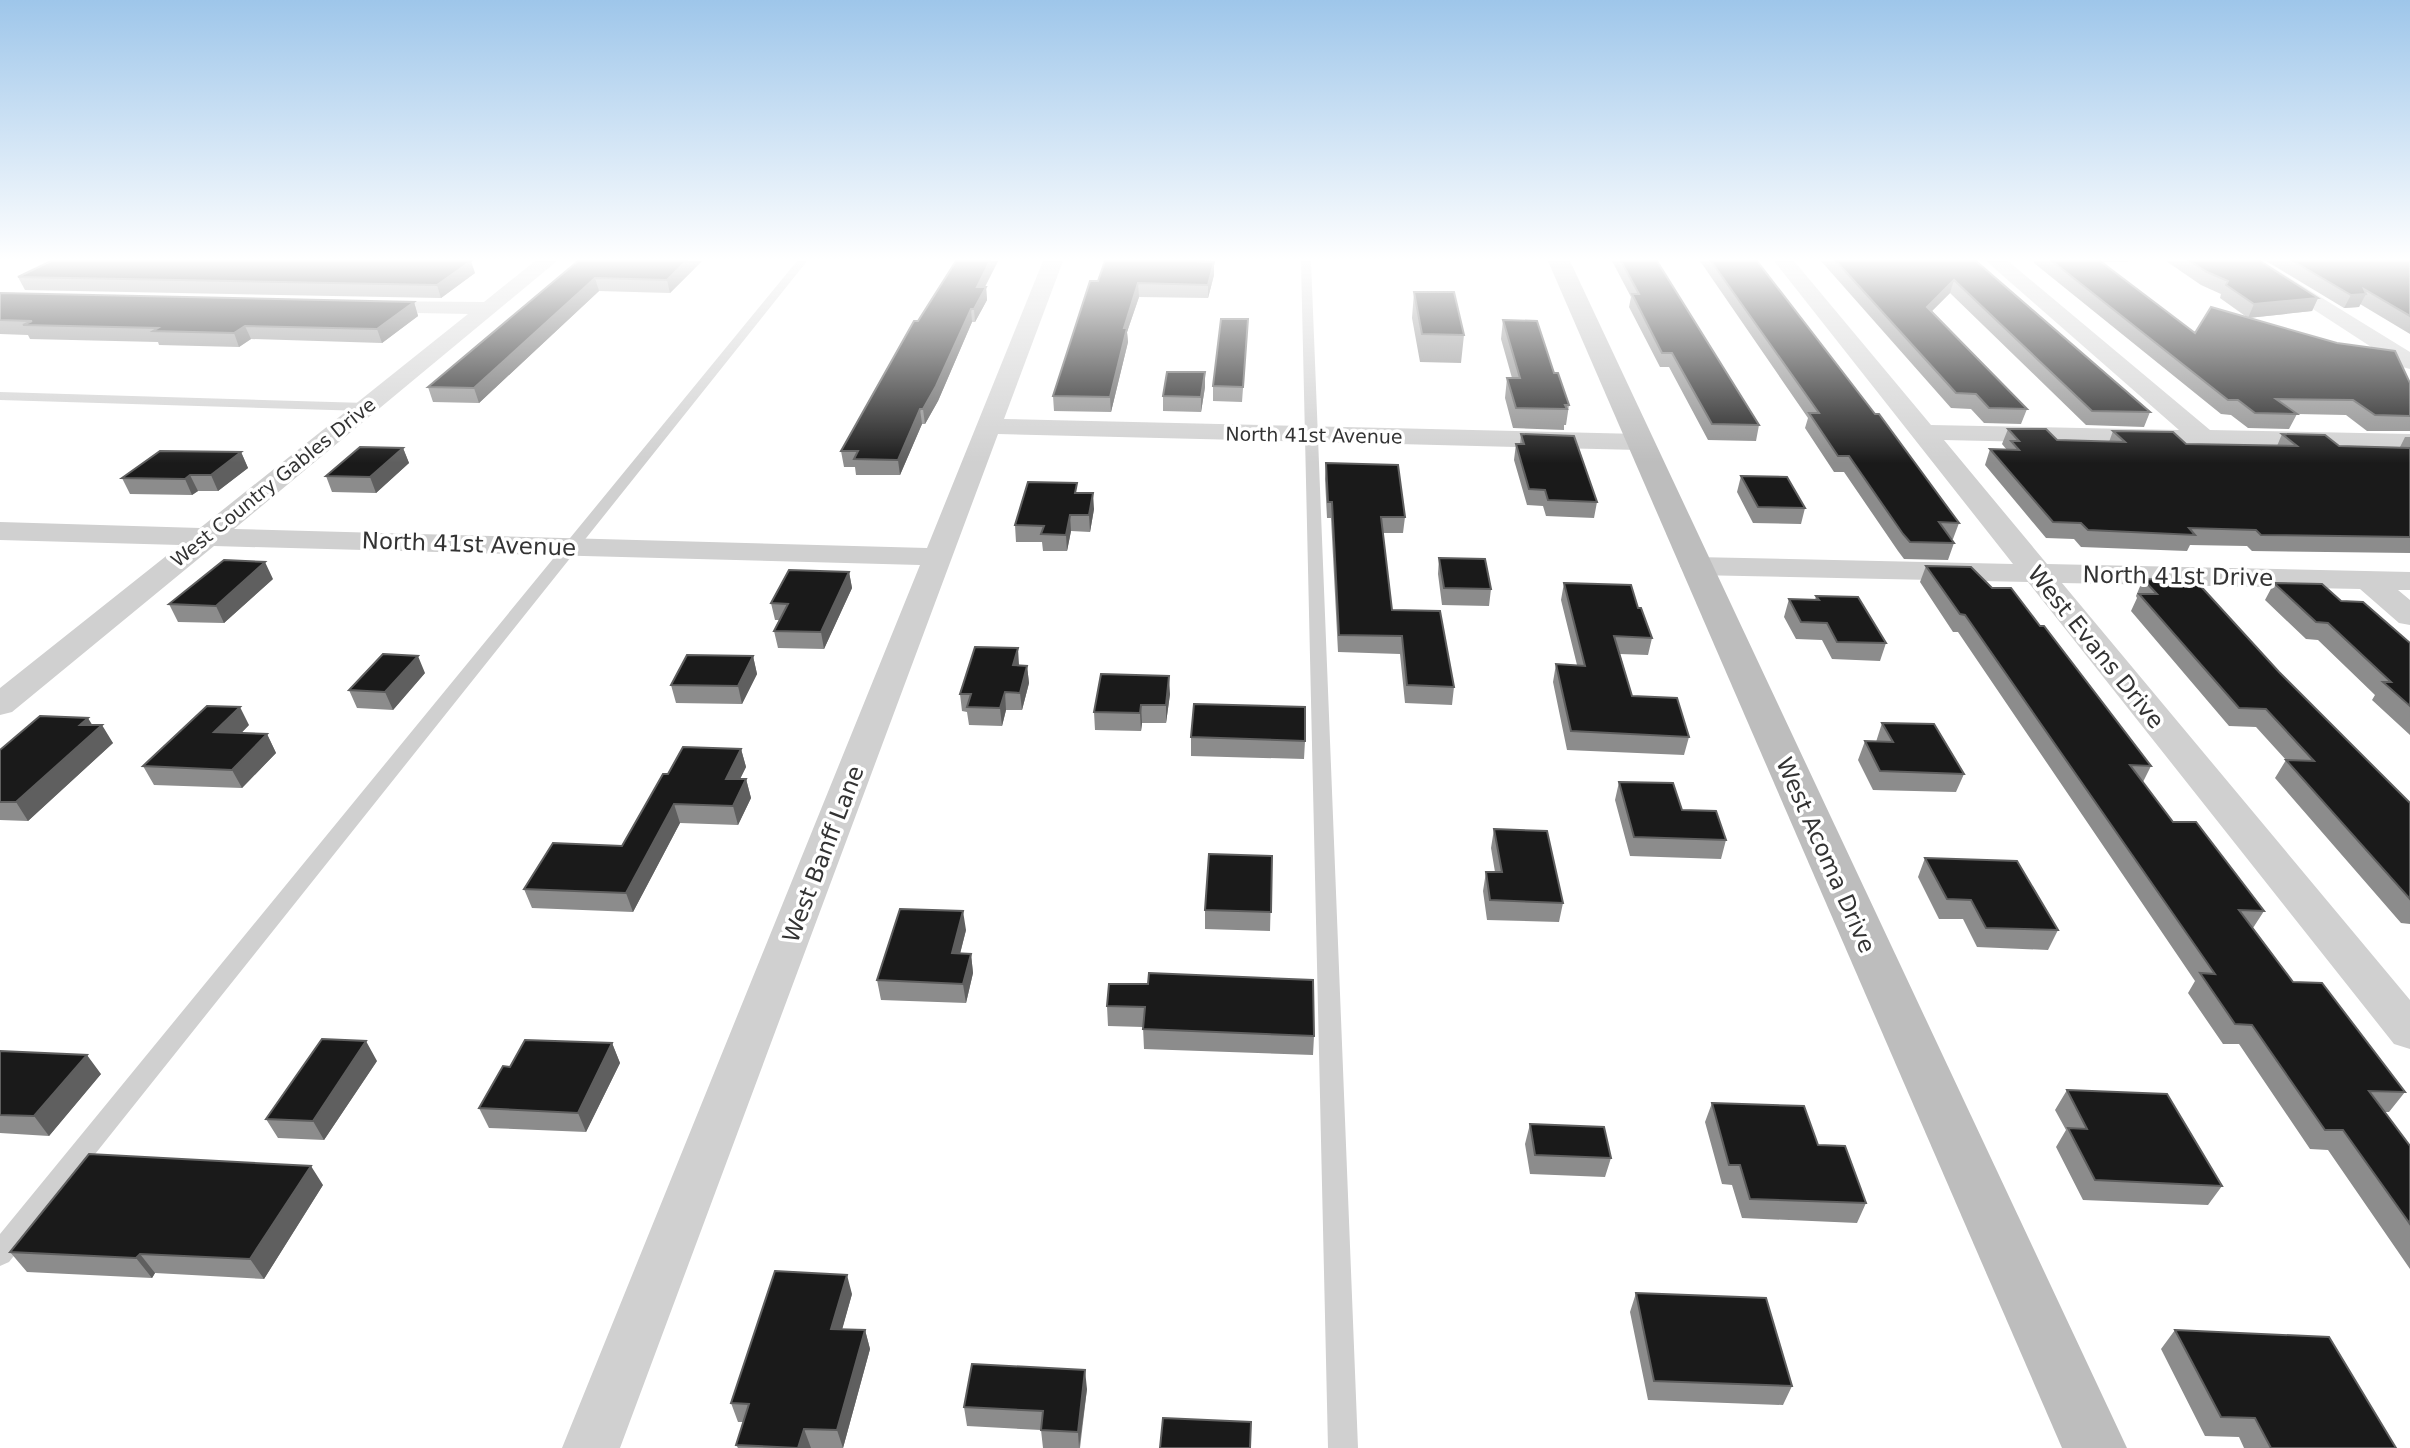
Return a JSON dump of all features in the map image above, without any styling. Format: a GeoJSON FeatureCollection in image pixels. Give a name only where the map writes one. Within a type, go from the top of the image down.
{"type":"FeatureCollection","features":[{"type":"Feature","properties":{"kind":"street","name":"West Country Gables Drive"},"geometry":{"type":"LineString","coordinates":[[0,705],[463,329]]}},
{"type":"Feature","properties":{"kind":"street","name":"West Banff Lane"},"geometry":{"type":"LineString","coordinates":[[591,1448],[1027,329]]}},
{"type":"Feature","properties":{"kind":"street","name":"West Acoma Drive"},"geometry":{"type":"LineString","coordinates":[[1589,329],[2095,1448]]}},
{"type":"Feature","properties":{"kind":"street","name":"West Evans Drive"},"geometry":{"type":"LineString","coordinates":[[1839,329],[2410,1032]]}},
{"type":"Feature","properties":{"kind":"street"},"geometry":{"type":"LineString","coordinates":[[2075,329],[2204,438]]}},
{"type":"Feature","properties":{"kind":"street"},"geometry":{"type":"LineString","coordinates":[[2357,329],[2410,362]]}},
{"type":"Feature","properties":{"kind":"street"},"geometry":{"type":"LineString","coordinates":[[2339,337],[2372,338]]}},
{"type":"Feature","properties":{"kind":"street","name":"North 41st Avenue"},"geometry":{"type":"LineString","coordinates":[[989,426],[1639,442]]}},
{"type":"Feature","properties":{"kind":"street"},"geometry":{"type":"LineString","coordinates":[[1922,432],[2410,442]]}},
{"type":"Feature","properties":{"kind":"street","name":"North 41st Avenue"},"geometry":{"type":"LineString","coordinates":[[0,531],[938,557]]}},
{"type":"Feature","properties":{"kind":"street","name":"North 41st Drive"},"geometry":{"type":"LineString","coordinates":[[1695,566],[2410,581]]}},
{"type":"Feature","properties":{"kind":"street"},"geometry":{"type":"LineString","coordinates":[[2367,579],[2410,616]]}},
{"type":"Feature","properties":{"kind":"lane"},"geometry":{"type":"LineString","coordinates":[[0,1254],[747,329]]}},
{"type":"Feature","properties":{"kind":"lane"},"geometry":{"type":"LineString","coordinates":[[1308,329],[1343,1448]]}},
{"type":"Feature","properties":{"kind":"lane"},"geometry":{"type":"LineString","coordinates":[[0,396],[366,407]]}},
{"type":"Feature","properties":{"kind":"building"},"geometry":{"type":"Polygon","coordinates":[[[157,329],[241,329],[234,333],[153,331],[157,329]]]}},
{"type":"Feature","properties":{"kind":"building"},"geometry":{"type":"Polygon","coordinates":[[[498,329],[539,329],[474,388],[428,387],[498,329]]]}},
{"type":"Feature","properties":{"kind":"building"},"geometry":{"type":"Polygon","coordinates":[[[910,329],[962,329],[936,386],[923,409],[920,409],[898,460],[854,459],[858,451],[841,451],[910,329]]]}},
{"type":"Feature","properties":{"kind":"building"},"geometry":{"type":"Polygon","coordinates":[[[1075,329],[1127,329],[1110,397],[1053,396],[1075,329]]]}},
{"type":"Feature","properties":{"kind":"building"},"geometry":{"type":"Polygon","coordinates":[[[1220,329],[1247,329],[1243,387],[1213,386],[1220,329]]]}},
{"type":"Feature","properties":{"kind":"building"},"geometry":{"type":"Polygon","coordinates":[[[1421,329],[1463,329],[1464,335],[1422,334],[1421,329]]]}},
{"type":"Feature","properties":{"kind":"building"},"geometry":{"type":"Polygon","coordinates":[[[1506,329],[1539,329],[1554,373],[1558,373],[1569,405],[1565,405],[1567,409],[1516,408],[1507,378],[1520,378],[1506,329]]]}},
{"type":"Feature","properties":{"kind":"building"},"geometry":{"type":"Polygon","coordinates":[[[1650,329],[1699,329],[1759,425],[1712,424],[1672,353],[1662,353],[1650,329]]]}},
{"type":"Feature","properties":{"kind":"building"},"geometry":{"type":"Polygon","coordinates":[[[1759,329],[1809,329],[1875,414],[1879,414],[1959,523],[1939,522],[1954,543],[1910,542],[1849,456],[1838,456],[1809,413],[1819,413],[1759,329]]]}},
{"type":"Feature","properties":{"kind":"building"},"geometry":{"type":"Polygon","coordinates":[[[1897,329],[1948,329],[2027,409],[1989,408],[1976,394],[1956,393],[1897,329]]]}},
{"type":"Feature","properties":{"kind":"building"},"geometry":{"type":"Polygon","coordinates":[[[2005,329],[2054,329],[2150,412],[2092,411],[2005,329]]]}},
{"type":"Feature","properties":{"kind":"building"},"geometry":{"type":"Polygon","coordinates":[[[2138,329],[2189,329],[2195,333],[2198,329],[2287,329],[2337,343],[2395,351],[2410,383],[2410,416],[2375,415],[2353,400],[2276,399],[2297,414],[2255,413],[2238,400],[2228,400],[2138,329]]]}},
{"type":"Feature","properties":{"kind":"building"},"geometry":{"type":"Polygon","coordinates":[[[1167,372],[1205,372],[1201,397],[1163,396],[1167,372]]]}},
{"type":"Feature","properties":{"kind":"building"},"geometry":{"type":"Polygon","coordinates":[[[2008,429],[2046,429],[2057,440],[2125,442],[2113,431],[2173,432],[2186,444],[2297,446],[2282,434],[2325,435],[2339,446],[2410,448],[2410,537],[2261,535],[2256,530],[2189,528],[2195,535],[2088,530],[2081,523],[2053,522],[1990,449],[2019,450],[2011,441],[2019,441],[2008,429]]]}},
{"type":"Feature","properties":{"kind":"building"},"geometry":{"type":"Polygon","coordinates":[[[1521,434],[1574,436],[1597,502],[1548,500],[1545,490],[1529,489],[1516,444],[1524,444],[1521,434]]]}},
{"type":"Feature","properties":{"kind":"building"},"geometry":{"type":"Polygon","coordinates":[[[360,447],[403,448],[370,477],[326,476],[360,447]]]}},
{"type":"Feature","properties":{"kind":"building"},"geometry":{"type":"Polygon","coordinates":[[[160,451],[241,452],[211,475],[190,475],[185,479],[122,478],[160,451]]]}},
{"type":"Feature","properties":{"kind":"building"},"geometry":{"type":"Polygon","coordinates":[[[1326,463],[1398,465],[1405,517],[1381,517],[1392,610],[1440,611],[1454,687],[1407,685],[1402,636],[1339,635],[1332,502],[1328,502],[1326,463]]]}},
{"type":"Feature","properties":{"kind":"building"},"geometry":{"type":"Polygon","coordinates":[[[1741,476],[1787,477],[1805,508],[1758,507],[1741,476]]]}},
{"type":"Feature","properties":{"kind":"building"},"geometry":{"type":"Polygon","coordinates":[[[1028,482],[1077,483],[1075,493],[1093,493],[1089,515],[1070,515],[1066,535],[1041,534],[1044,526],[1015,525],[1028,482]]]}},
{"type":"Feature","properties":{"kind":"building"},"geometry":{"type":"Polygon","coordinates":[[[1439,558],[1485,559],[1491,589],[1444,588],[1439,558]]]}},
{"type":"Feature","properties":{"kind":"building"},"geometry":{"type":"Polygon","coordinates":[[[224,560],[265,562],[216,606],[169,604],[224,560]]]}},
{"type":"Feature","properties":{"kind":"building"},"geometry":{"type":"Polygon","coordinates":[[[1926,566],[1971,567],[1992,588],[2011,588],[2040,626],[2044,626],[2151,766],[2130,765],[2173,822],[2196,822],[2264,911],[2239,910],[2293,982],[2322,983],[2405,1092],[2369,1091],[2410,1146],[2410,1224],[2343,1130],[2325,1130],[2252,1025],[2235,1024],[2200,973],[2215,974],[1965,615],[1960,614],[1926,566]]]}},
{"type":"Feature","properties":{"kind":"building"},"geometry":{"type":"Polygon","coordinates":[[[789,570],[849,572],[821,632],[774,631],[788,604],[771,603],[789,570]]]}},
{"type":"Feature","properties":{"kind":"building"},"geometry":{"type":"Polygon","coordinates":[[[2143,579],[2196,581],[2279,672],[2410,803],[2410,899],[2286,760],[2314,761],[2266,709],[2239,708],[2139,594],[2157,594],[2143,579]]]}},
{"type":"Feature","properties":{"kind":"building"},"geometry":{"type":"Polygon","coordinates":[[[1564,583],[1631,585],[1652,638],[1614,636],[1632,696],[1677,698],[1689,737],[1571,731],[1556,664],[1585,666],[1564,583]]]}},
{"type":"Feature","properties":{"kind":"building"},"geometry":{"type":"Polygon","coordinates":[[[2274,583],[2322,584],[2341,601],[2363,602],[2410,643],[2410,706],[2383,682],[2391,682],[2328,623],[2316,622],[2274,583]]]}},
{"type":"Feature","properties":{"kind":"building"},"geometry":{"type":"Polygon","coordinates":[[[1816,596],[1858,597],[1886,643],[1837,642],[1827,623],[1801,622],[1789,599],[1819,600],[1816,596]]]}},
{"type":"Feature","properties":{"kind":"building"},"geometry":{"type":"Polygon","coordinates":[[[975,647],[1018,648],[1013,665],[1027,666],[1020,693],[1005,692],[1000,708],[967,707],[971,694],[960,694],[975,647]]]}},
{"type":"Feature","properties":{"kind":"building"},"geometry":{"type":"Polygon","coordinates":[[[383,654],[418,656],[385,692],[349,690],[383,654]]]}},
{"type":"Feature","properties":{"kind":"building"},"geometry":{"type":"Polygon","coordinates":[[[687,655],[753,656],[738,686],[671,685],[687,655]]]}},
{"type":"Feature","properties":{"kind":"building"},"geometry":{"type":"Polygon","coordinates":[[[1101,674],[1169,676],[1166,705],[1141,705],[1140,713],[1094,712],[1101,674]]]}},
{"type":"Feature","properties":{"kind":"building"},"geometry":{"type":"Polygon","coordinates":[[[1194,704],[1305,707],[1305,741],[1191,737],[1194,704]]]}},
{"type":"Feature","properties":{"kind":"building"},"geometry":{"type":"Polygon","coordinates":[[[207,706],[240,707],[214,732],[267,734],[232,770],[143,766],[207,706]]]}},
{"type":"Feature","properties":{"kind":"building"},"geometry":{"type":"Polygon","coordinates":[[[40,716],[88,718],[80,725],[102,725],[16,802],[0,802],[0,750],[40,716]]]}},
{"type":"Feature","properties":{"kind":"building"},"geometry":{"type":"Polygon","coordinates":[[[1882,723],[1934,724],[1964,774],[1880,771],[1865,741],[1893,742],[1882,723]]]}},
{"type":"Feature","properties":{"kind":"building"},"geometry":{"type":"Polygon","coordinates":[[[683,747],[741,749],[726,779],[746,779],[733,806],[674,804],[626,893],[524,889],[553,843],[622,846],[663,774],[668,774],[683,747]]]}},
{"type":"Feature","properties":{"kind":"building"},"geometry":{"type":"Polygon","coordinates":[[[1619,782],[1673,783],[1682,810],[1716,811],[1726,840],[1634,837],[1619,782]]]}},
{"type":"Feature","properties":{"kind":"building"},"geometry":{"type":"Polygon","coordinates":[[[1494,829],[1547,831],[1563,903],[1490,900],[1486,872],[1502,872],[1494,829]]]}},
{"type":"Feature","properties":{"kind":"building"},"geometry":{"type":"Polygon","coordinates":[[[1209,854],[1272,856],[1271,912],[1205,910],[1209,854]]]}},
{"type":"Feature","properties":{"kind":"building"},"geometry":{"type":"Polygon","coordinates":[[[1925,858],[2017,861],[2058,930],[1986,928],[1971,900],[1947,899],[1925,858]]]}},
{"type":"Feature","properties":{"kind":"building"},"geometry":{"type":"Polygon","coordinates":[[[900,909],[963,911],[952,953],[971,954],[963,984],[877,980],[900,909]]]}},
{"type":"Feature","properties":{"kind":"building"},"geometry":{"type":"Polygon","coordinates":[[[1149,973],[1313,980],[1314,1036],[1143,1029],[1145,1007],[1107,1006],[1109,984],[1148,984],[1149,973]]]}},
{"type":"Feature","properties":{"kind":"building"},"geometry":{"type":"Polygon","coordinates":[[[322,1039],[366,1041],[313,1121],[266,1119],[322,1039]]]}},
{"type":"Feature","properties":{"kind":"building"},"geometry":{"type":"Polygon","coordinates":[[[525,1040],[612,1043],[578,1113],[479,1108],[503,1066],[510,1067],[525,1040]]]}},
{"type":"Feature","properties":{"kind":"building"},"geometry":{"type":"Polygon","coordinates":[[[0,1051],[87,1055],[34,1116],[0,1115],[0,1051]]]}},
{"type":"Feature","properties":{"kind":"building"},"geometry":{"type":"Polygon","coordinates":[[[2067,1090],[2167,1094],[2222,1186],[2095,1180],[2068,1128],[2087,1129],[2067,1090]]]}},
{"type":"Feature","properties":{"kind":"building"},"geometry":{"type":"Polygon","coordinates":[[[1712,1103],[1804,1106],[1818,1145],[1845,1146],[1866,1203],[1750,1199],[1740,1165],[1729,1165],[1712,1103]]]}},
{"type":"Feature","properties":{"kind":"building"},"geometry":{"type":"Polygon","coordinates":[[[1530,1124],[1604,1127],[1611,1158],[1535,1155],[1530,1124]]]}},
{"type":"Feature","properties":{"kind":"building"},"geometry":{"type":"Polygon","coordinates":[[[89,1154],[311,1166],[250,1259],[140,1254],[136,1258],[10,1252],[89,1154]]]}},
{"type":"Feature","properties":{"kind":"building"},"geometry":{"type":"Polygon","coordinates":[[[775,1271],[847,1275],[831,1329],[865,1330],[837,1430],[804,1429],[798,1448],[736,1445],[749,1404],[731,1403],[775,1271]]]}},
{"type":"Feature","properties":{"kind":"building"},"geometry":{"type":"Polygon","coordinates":[[[1636,1293],[1766,1298],[1792,1386],[1654,1381],[1636,1293]]]}},
{"type":"Feature","properties":{"kind":"building"},"geometry":{"type":"Polygon","coordinates":[[[2175,1330],[2329,1337],[2396,1448],[2271,1448],[2255,1418],[2221,1417],[2175,1330]]]}},
{"type":"Feature","properties":{"kind":"building"},"geometry":{"type":"Polygon","coordinates":[[[972,1364],[1085,1370],[1078,1432],[1041,1430],[1043,1411],[964,1407],[972,1364]]]}},
{"type":"Feature","properties":{"kind":"building"},"geometry":{"type":"Polygon","coordinates":[[[1163,1418],[1251,1422],[1250,1448],[1160,1448],[1163,1418]]]}}]}
